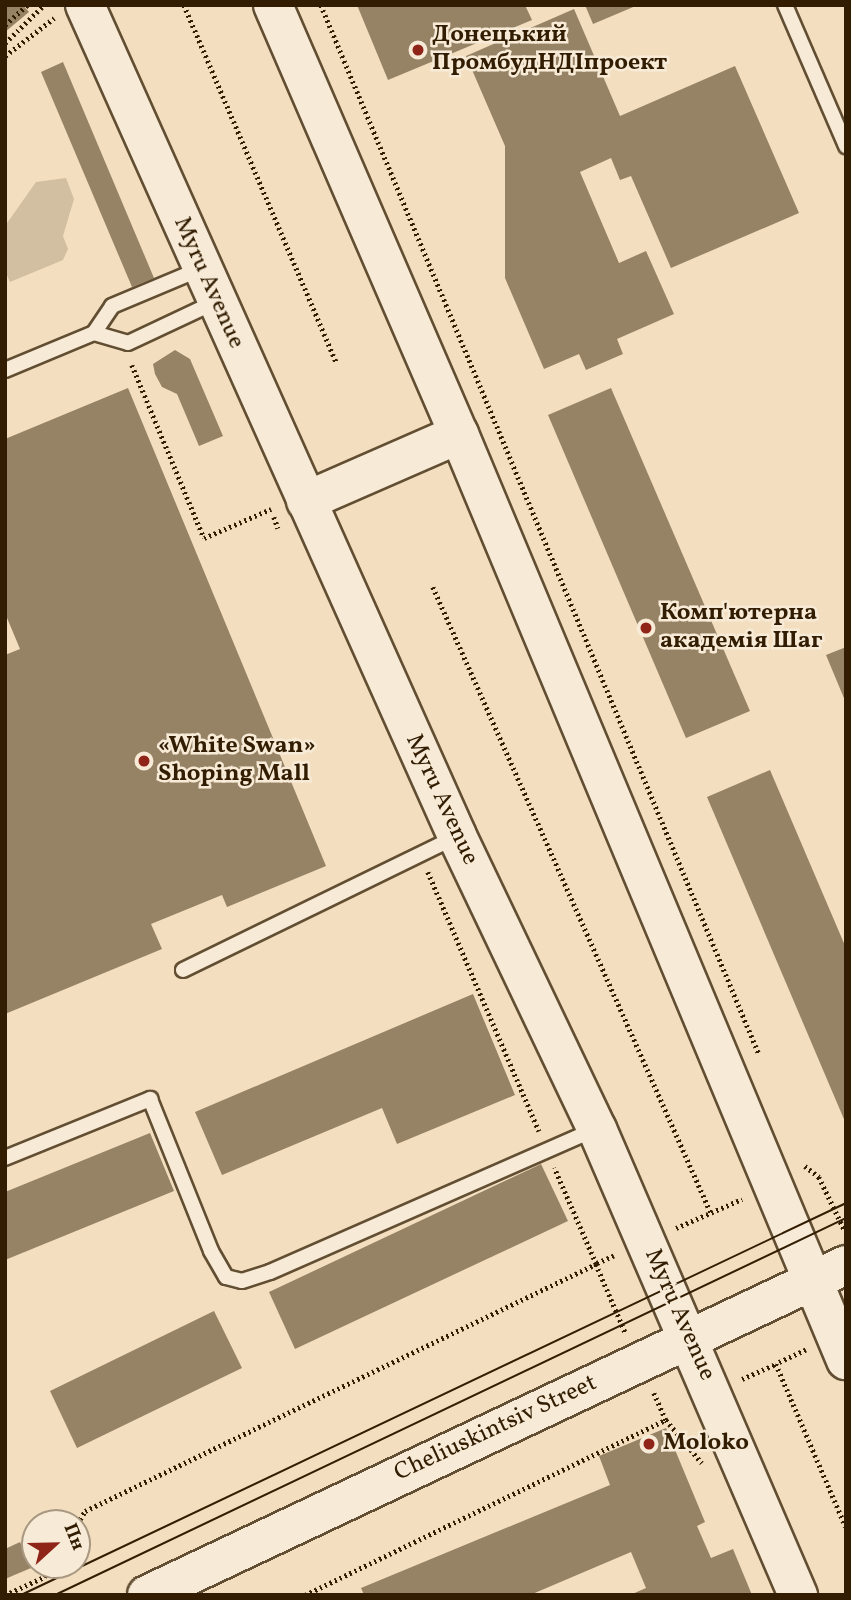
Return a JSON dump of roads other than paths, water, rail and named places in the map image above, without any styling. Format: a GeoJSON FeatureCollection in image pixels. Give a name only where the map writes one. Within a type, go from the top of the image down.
{"type":"FeatureCollection","features":[{"type":"Feature","properties":{"kind":"main road"},"geometry":{"type":"LineString","coordinates":[[272,5],[829,1272],[841,1348]]}},
{"type":"Feature","properties":{"kind":"main road","name":"Myru Avenue"},"geometry":{"type":"LineString","coordinates":[[73,9],[209,285],[288,505],[457,836],[597,1129],[798,1595]]}},
{"type":"Feature","properties":{"kind":"main road"},"geometry":{"type":"LineString","coordinates":[[288,505],[459,434]]}},
{"type":"Feature","properties":{"kind":"main road","name":"Cheliuskintsiv Street"},"geometry":{"type":"LineString","coordinates":[[147,1595],[829,1272]]}},
{"type":"Feature","properties":{"kind":"lane"},"geometry":{"type":"LineString","coordinates":[[785,5],[846,146]]}},
{"type":"Feature","properties":{"kind":"lane"},"geometry":{"type":"LineString","coordinates":[[5,370],[94,333],[113,306],[209,285]]}},
{"type":"Feature","properties":{"kind":"lane"},"geometry":{"type":"LineString","coordinates":[[94,333],[128,343],[209,285]]}},
{"type":"Feature","properties":{"kind":"lane"},"geometry":{"type":"LineString","coordinates":[[183,970],[457,836]]}},
{"type":"Feature","properties":{"kind":"lane"},"geometry":{"type":"LineString","coordinates":[[5,1158],[150,1098],[211,1251],[226,1277],[242,1281],[270,1272],[597,1129]]}},
{"type":"Feature","properties":{"kind":"tram line"},"geometry":{"type":"LineString","coordinates":[[21,1595],[846,1203]]}},
{"type":"Feature","properties":{"kind":"tram line"},"geometry":{"type":"LineString","coordinates":[[55,1595],[846,1218]]}},
{"type":"Feature","properties":{"kind":"place","name":"Донецький ПромбудНДІпроект"},"geometry":{"type":"Point","coordinates":[418,50]}},
{"type":"Feature","properties":{"kind":"place","name":"Комп'ютерна академія Шаг"},"geometry":{"type":"Point","coordinates":[646,628]}},
{"type":"Feature","properties":{"kind":"place","name":"«White Swan» Shoping Mall"},"geometry":{"type":"Point","coordinates":[144,761]}},
{"type":"Feature","properties":{"kind":"place","name":"Moloko"},"geometry":{"type":"Point","coordinates":[649,1444]}}]}
